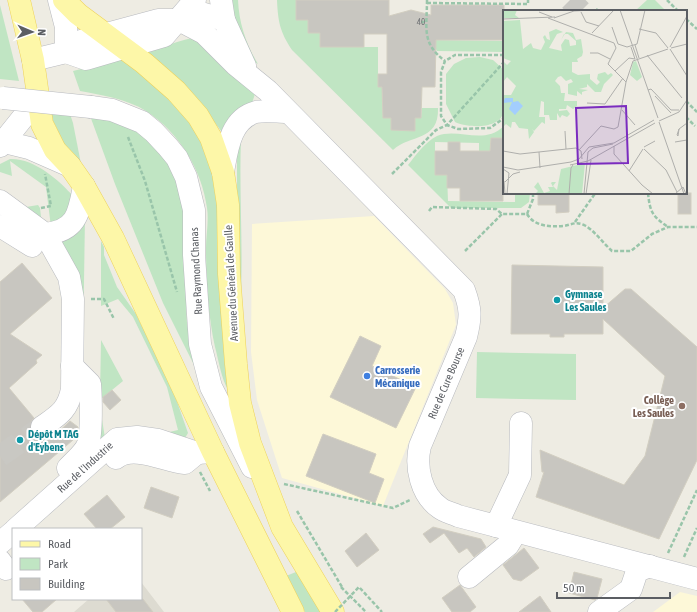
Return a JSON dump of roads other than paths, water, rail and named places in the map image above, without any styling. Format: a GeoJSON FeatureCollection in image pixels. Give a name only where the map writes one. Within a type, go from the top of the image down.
{"type":"FeatureCollection","features":[{"type":"Feature","properties":{"kind":"main road"},"geometry":{"type":"LineString","coordinates":[[19,0],[33,60],[37,100],[42,124],[55,150],[70,166],[84,186],[113,238],[205,452],[292,612]]}},
{"type":"Feature","properties":{"kind":"main road","name":"Avenue du Général de Gaulle"},"geometry":{"type":"LineString","coordinates":[[64,0],[78,14],[148,67],[188,103],[211,138],[223,172],[228,205],[230,296],[240,403],[250,443],[282,527],[339,608]]}},
{"type":"Feature","properties":{"kind":"street"},"geometry":{"type":"LineString","coordinates":[[59,0],[66,27],[66,52]]}},
{"type":"Feature","properties":{"kind":"street"},"geometry":{"type":"LineString","coordinates":[[66,52],[86,59],[125,49],[164,36],[187,10]]}},
{"type":"Feature","properties":{"kind":"street"},"geometry":{"type":"LineString","coordinates":[[33,60],[66,52],[77,42],[158,20],[187,10]]}},
{"type":"Feature","properties":{"kind":"street","name":"Rue de Cure Bourse"},"geometry":{"type":"LineString","coordinates":[[187,10],[222,10],[249,74]]}},
{"type":"Feature","properties":{"kind":"street","name":"Rue de Cure Bourse"},"geometry":{"type":"LineString","coordinates":[[187,10],[204,33],[236,65],[249,74],[268,91],[464,290],[470,308],[470,325],[420,446],[417,457],[418,468],[426,492],[433,502],[441,509],[458,516],[672,572]]}},
{"type":"Feature","properties":{"kind":"street"},"geometry":{"type":"LineString","coordinates":[[256,112],[268,91]]}},
{"type":"Feature","properties":{"kind":"street"},"geometry":{"type":"LineString","coordinates":[[37,100],[1,142],[29,148],[70,166]]}},
{"type":"Feature","properties":{"kind":"street","name":"Rue Raymond Chanas"},"geometry":{"type":"LineString","coordinates":[[1,105],[37,100]]}},
{"type":"Feature","properties":{"kind":"street","name":"Rue Raymond Chanas"},"geometry":{"type":"LineString","coordinates":[[1,105],[91,107],[112,110],[129,115],[142,122],[154,132],[168,146],[177,158],[186,177],[194,210],[194,255],[200,344],[211,387],[282,527]]}},
{"type":"Feature","properties":{"kind":"street"},"geometry":{"type":"LineString","coordinates":[[223,172],[234,128],[240,121],[256,112],[287,112]]}},
{"type":"Feature","properties":{"kind":"street"},"geometry":{"type":"LineString","coordinates":[[20,238],[65,229],[74,221],[78,213],[84,186]]}},
{"type":"Feature","properties":{"kind":"street"},"geometry":{"type":"LineString","coordinates":[[5,214],[46,234],[69,277],[72,299],[72,366],[70,402],[63,412],[42,427]]}},
{"type":"Feature","properties":{"kind":"street"},"geometry":{"type":"LineString","coordinates":[[5,214],[20,238],[42,253],[55,266],[72,299]]}},
{"type":"Feature","properties":{"kind":"street"},"geometry":{"type":"LineString","coordinates":[[0,529],[78,458],[88,444],[91,407],[90,384],[72,366]]}},
{"type":"Feature","properties":{"kind":"street"},"geometry":{"type":"LineString","coordinates":[[469,577],[508,545],[506,529],[520,475],[521,423]]}},
{"type":"Feature","properties":{"kind":"street","name":"Rue de l'Industrie"},"geometry":{"type":"LineString","coordinates":[[17,528],[117,439],[137,437],[158,440],[205,452]]}},
{"type":"Feature","properties":{"kind":"street"},"geometry":{"type":"LineString","coordinates":[[33,528],[118,456],[128,452],[139,452],[173,462],[185,463],[205,452]]}},
{"type":"Feature","properties":{"kind":"street"},"geometry":{"type":"LineString","coordinates":[[0,543],[12,533]]}},
{"type":"Feature","properties":{"kind":"street"},"geometry":{"type":"LineString","coordinates":[[2,562],[12,547]]}},
{"type":"Feature","properties":{"kind":"street"},"geometry":{"type":"LineString","coordinates":[[599,612],[631,589],[637,571],[672,572]]}},
{"type":"Feature","properties":{"kind":"tunnel"},"geometry":{"type":"LineString","coordinates":[[570,0],[580,10]]}},
{"type":"Feature","properties":{"kind":"tunnel"},"geometry":{"type":"LineString","coordinates":[[0,456],[42,427]]}},
{"type":"Feature","properties":{"kind":"place","name":"Gymnase Les Saules"},"geometry":{"type":"Point","coordinates":[557,300]}},
{"type":"Feature","properties":{"kind":"place","name":"Carrosserie Mécanique"},"geometry":{"type":"Point","coordinates":[367,376]}},
{"type":"Feature","properties":{"kind":"place","name":"Collège Les Saules"},"geometry":{"type":"Point","coordinates":[682,406]}},
{"type":"Feature","properties":{"kind":"place","name":"Dépôt M TAG d'Eybens"},"geometry":{"type":"Point","coordinates":[20,440]}}]}
